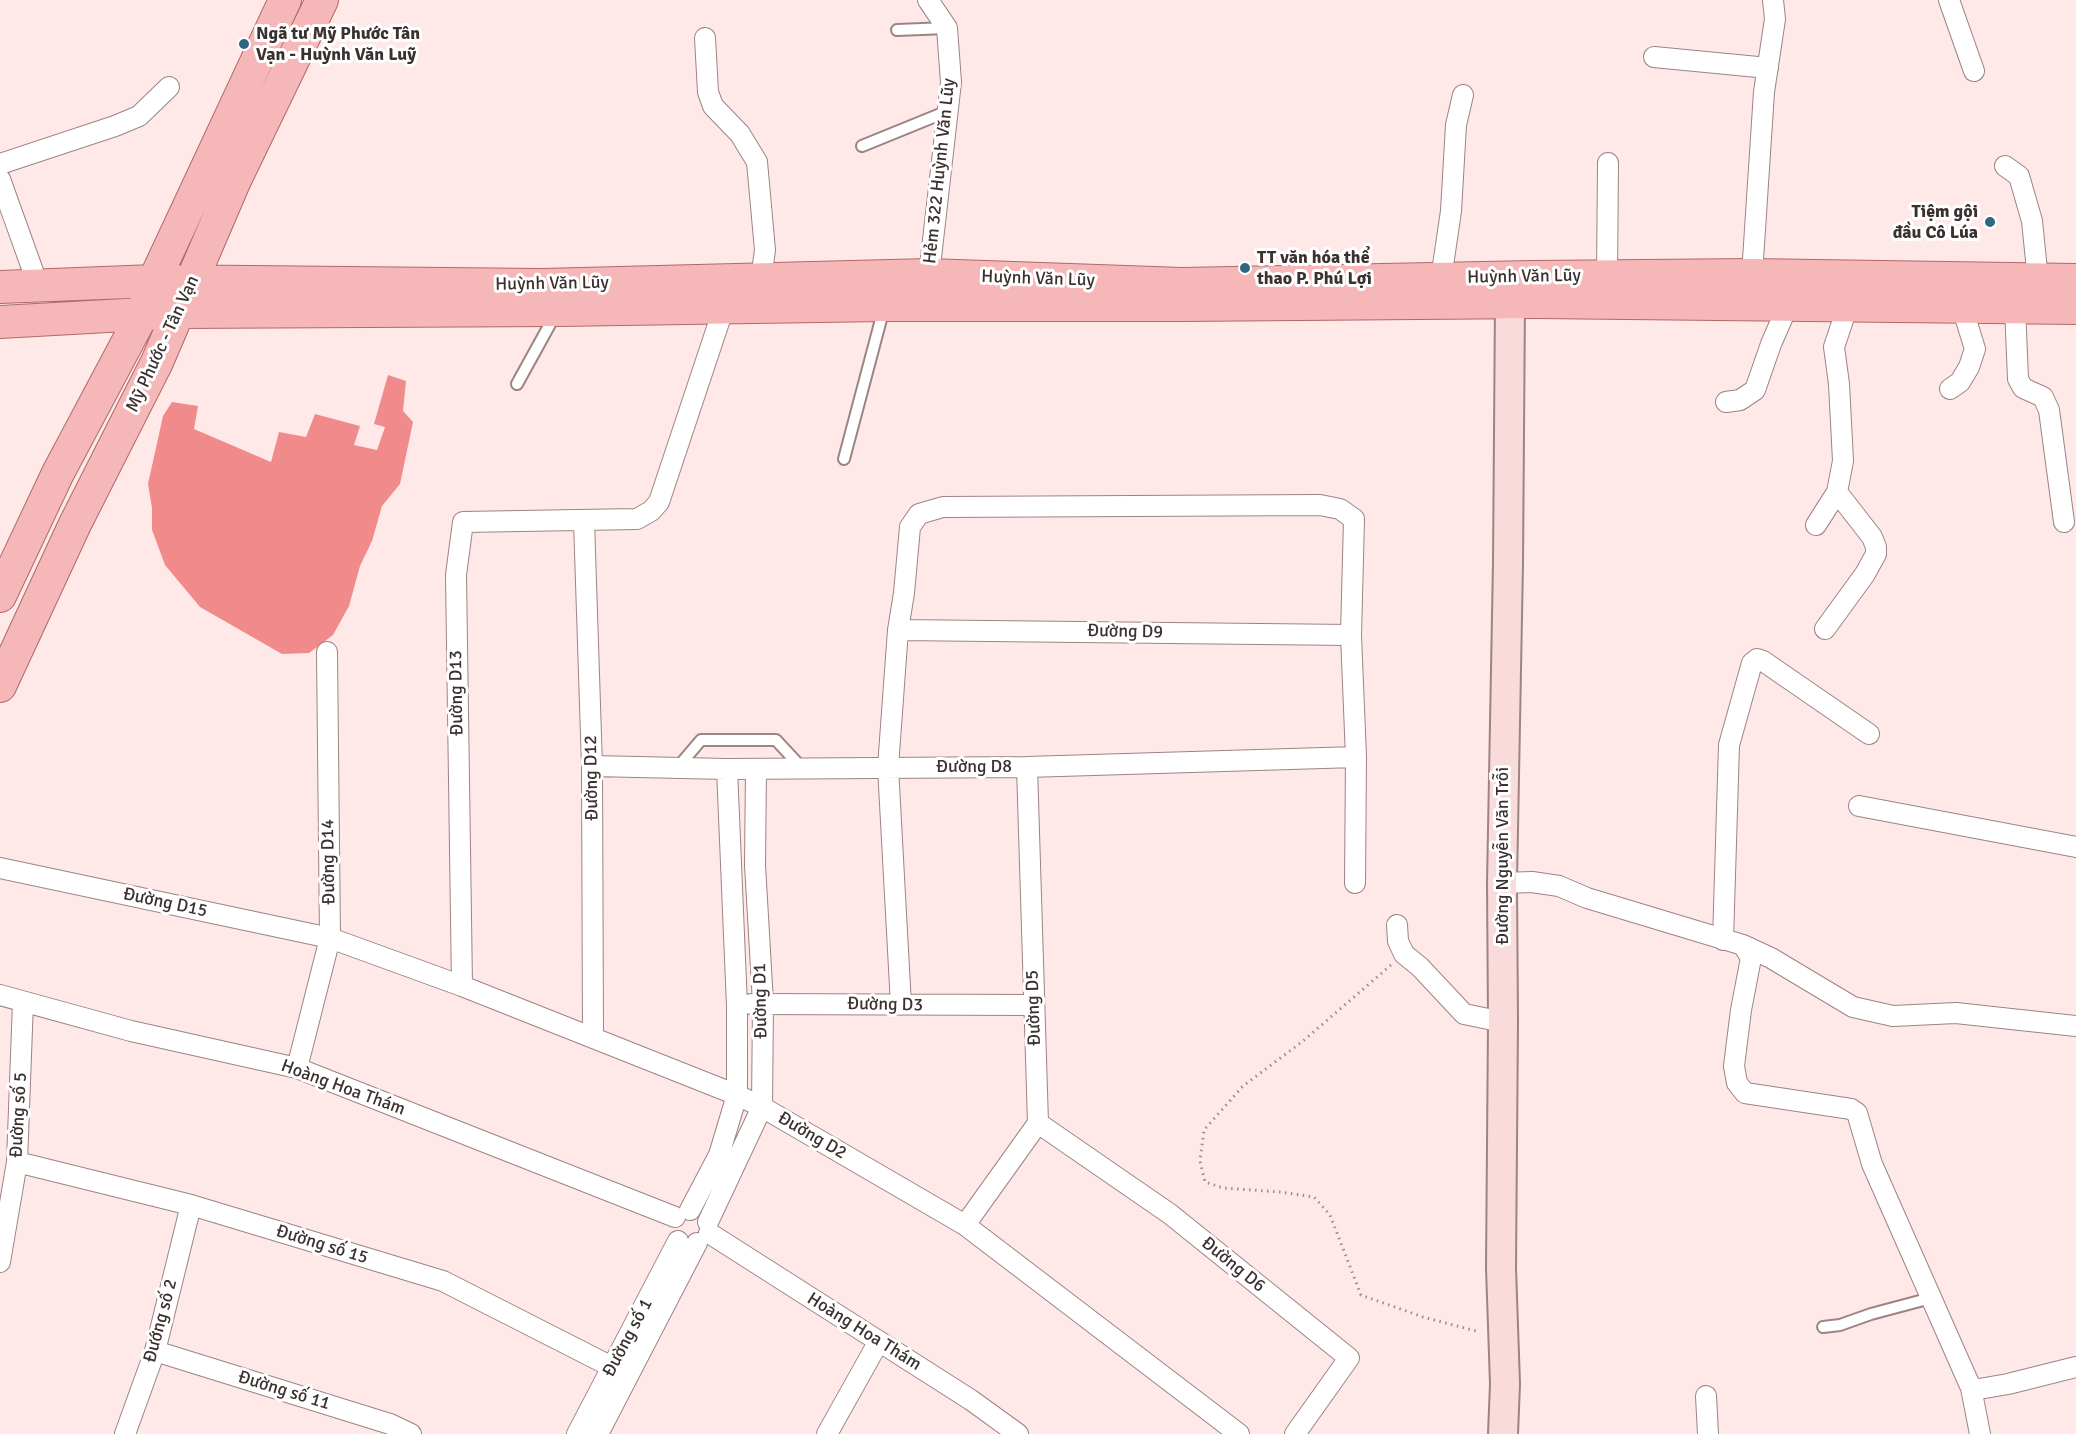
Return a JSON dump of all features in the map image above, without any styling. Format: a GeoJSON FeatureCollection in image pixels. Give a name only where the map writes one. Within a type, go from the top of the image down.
{"type":"FeatureCollection","features":[{"type":"Feature","properties":{"kind":"main road","name":"Mỹ Phước - Tân Vạn"},"geometry":{"type":"LineString","coordinates":[[0,596],[58,473],[142,315],[154,281],[285,0]]}},
{"type":"Feature","properties":{"kind":"main road","name":"Mỹ Phước - Tân Vạn"},"geometry":{"type":"LineString","coordinates":[[0,686],[75,524],[157,362],[235,180],[322,0]]}},
{"type":"Feature","properties":{"kind":"main road","name":"Huỳnh Văn Lũy"},"geometry":{"type":"LineString","coordinates":[[0,287],[154,281],[542,285],[929,275],[1182,284],[1442,279],[1510,290],[1788,305],[2076,308]]}},
{"type":"Feature","properties":{"kind":"main road","name":"Huỳnh Văn Lũy"},"geometry":{"type":"LineString","coordinates":[[0,322],[179,312],[885,305],[1194,305],[1510,290],[1607,276],[1752,275],[2076,280]]}},
{"type":"Feature","properties":{"kind":"street"},"geometry":{"type":"LineString","coordinates":[[1752,275],[1764,92],[1774,20],[1773,0]]}},
{"type":"Feature","properties":{"kind":"street"},"geometry":{"type":"LineString","coordinates":[[1949,0],[1974,71]]}},
{"type":"Feature","properties":{"kind":"street"},"geometry":{"type":"LineString","coordinates":[[932,1],[947,28]]}},
{"type":"Feature","properties":{"kind":"street","name":"Hẻm 322 Huỳnh Văn Lũy"},"geometry":{"type":"LineString","coordinates":[[929,275],[951,82],[947,28]]}},
{"type":"Feature","properties":{"kind":"street"},"geometry":{"type":"LineString","coordinates":[[705,38],[708,92],[713,106],[740,134],[757,162],[765,250],[761,279]]}},
{"type":"Feature","properties":{"kind":"street"},"geometry":{"type":"LineString","coordinates":[[1654,57],[1768,68]]}},
{"type":"Feature","properties":{"kind":"street"},"geometry":{"type":"LineString","coordinates":[[0,164],[139,116],[169,87]]}},
{"type":"Feature","properties":{"kind":"street"},"geometry":{"type":"LineString","coordinates":[[1442,279],[1451,211],[1456,125],[1463,95]]}},
{"type":"Feature","properties":{"kind":"street"},"geometry":{"type":"LineString","coordinates":[[1607,276],[1608,163]]}},
{"type":"Feature","properties":{"kind":"street"},"geometry":{"type":"LineString","coordinates":[[2005,166],[2019,176],[2032,221],[2038,279]]}},
{"type":"Feature","properties":{"kind":"street"},"geometry":{"type":"LineString","coordinates":[[0,179],[38,285]]}},
{"type":"Feature","properties":{"kind":"street","name":"Đường Nguyễn Văn Trỗi"},"geometry":{"type":"LineString","coordinates":[[1503,1434],[1505,1384],[1501,1268],[1502,883],[1510,290]]}},
{"type":"Feature","properties":{"kind":"street"},"geometry":{"type":"LineString","coordinates":[[1726,402],[1740,400],[1755,390],[1788,305]]}},
{"type":"Feature","properties":{"kind":"street"},"geometry":{"type":"LineString","coordinates":[[1816,525],[1837,492],[1843,461],[1839,384],[1834,347],[1848,305]]}},
{"type":"Feature","properties":{"kind":"street"},"geometry":{"type":"LineString","coordinates":[[584,521],[637,519],[651,511],[659,502],[724,307]]}},
{"type":"Feature","properties":{"kind":"street"},"geometry":{"type":"LineString","coordinates":[[1950,389],[1960,382],[1975,350],[1962,307]]}},
{"type":"Feature","properties":{"kind":"street"},"geometry":{"type":"LineString","coordinates":[[2015,308],[2018,379],[2023,388],[2043,397],[2049,410],[2064,522]]}},
{"type":"Feature","properties":{"kind":"street"},"geometry":{"type":"LineString","coordinates":[[1825,629],[1865,574],[1876,554],[1872,537],[1837,492]]}},
{"type":"Feature","properties":{"kind":"street"},"geometry":{"type":"LineString","coordinates":[[901,1005],[888,767],[898,630],[910,527],[919,514],[943,507],[1320,505],[1340,509],[1354,519],[1351,635],[1356,757],[1355,884]]}},
{"type":"Feature","properties":{"kind":"street","name":"Đường D12"},"geometry":{"type":"LineString","coordinates":[[584,521],[592,766],[592,1036]]}},
{"type":"Feature","properties":{"kind":"street","name":"Đường D13"},"geometry":{"type":"LineString","coordinates":[[462,986],[456,575],[463,522],[584,521]]}},
{"type":"Feature","properties":{"kind":"street","name":"Đường D9"},"geometry":{"type":"LineString","coordinates":[[898,630],[1351,635]]}},
{"type":"Feature","properties":{"kind":"street","name":"Đường D14"},"geometry":{"type":"LineString","coordinates":[[297,1068],[330,938],[327,652]]}},
{"type":"Feature","properties":{"kind":"street"},"geometry":{"type":"LineString","coordinates":[[1723,940],[1729,745],[1752,663],[1757,659],[1763,661],[1869,734]]}},
{"type":"Feature","properties":{"kind":"street","name":"Đường D8"},"geometry":{"type":"LineString","coordinates":[[592,766],[727,769],[1027,767],[1356,757]]}},
{"type":"Feature","properties":{"kind":"street","name":"Đường D5"},"geometry":{"type":"LineString","coordinates":[[1027,767],[1038,1123]]}},
{"type":"Feature","properties":{"kind":"street","name":"Đường D1"},"geometry":{"type":"LineString","coordinates":[[683,1214],[719,1155],[736,1095],[737,1005],[727,769]]}},
{"type":"Feature","properties":{"kind":"street","name":"Đường D1"},"geometry":{"type":"LineString","coordinates":[[698,1235],[762,1107],[763,1003],[756,865],[756,769]]}},
{"type":"Feature","properties":{"kind":"street"},"geometry":{"type":"LineString","coordinates":[[1859,806],[2076,847]]}},
{"type":"Feature","properties":{"kind":"street"},"geometry":{"type":"LineString","coordinates":[[732,868],[756,865]]}},
{"type":"Feature","properties":{"kind":"street","name":"Đường D15"},"geometry":{"type":"LineString","coordinates":[[0,868],[330,938]]}},
{"type":"Feature","properties":{"kind":"street"},"geometry":{"type":"LineString","coordinates":[[1502,883],[1532,882],[1559,886],[1587,898],[1743,945],[1771,958],[1853,1007],[1893,1016],[1956,1013],[2076,1026]]}},
{"type":"Feature","properties":{"kind":"street"},"geometry":{"type":"LineString","coordinates":[[1397,925],[1398,941],[1404,954],[1420,967],[1464,1014],[1503,1022]]}},
{"type":"Feature","properties":{"kind":"street","name":"Đường D2"},"geometry":{"type":"LineString","coordinates":[[330,938],[592,1036],[762,1107],[965,1225],[1239,1434]]}},
{"type":"Feature","properties":{"kind":"street"},"geometry":{"type":"LineString","coordinates":[[1743,945],[1751,958],[1734,1066],[1737,1083],[1745,1093],[1851,1109],[1857,1113],[1872,1164],[1971,1388],[1980,1434]]}},
{"type":"Feature","properties":{"kind":"street","name":"Hoàng Hoa Thám"},"geometry":{"type":"LineString","coordinates":[[0,995],[131,1031],[297,1068],[683,1214],[704,1214],[698,1235],[879,1341],[971,1400],[1017,1434]]}},
{"type":"Feature","properties":{"kind":"street","name":"Đường số 5"},"geometry":{"type":"LineString","coordinates":[[0,1262],[17,1162],[23,1002]]}},
{"type":"Feature","properties":{"kind":"street","name":"Đường D3"},"geometry":{"type":"LineString","coordinates":[[737,1005],[763,1003],[1033,1005]]}},
{"type":"Feature","properties":{"kind":"street"},"geometry":{"type":"LineString","coordinates":[[965,1225],[1038,1123]]}},
{"type":"Feature","properties":{"kind":"street","name":"Đường D6"},"geometry":{"type":"LineString","coordinates":[[1038,1123],[1170,1214],[1349,1358],[1295,1434]]}},
{"type":"Feature","properties":{"kind":"street","name":"Đường số 15"},"geometry":{"type":"LineString","coordinates":[[17,1162],[191,1205],[443,1281],[612,1367]]}},
{"type":"Feature","properties":{"kind":"street","name":"Đướng số 2"},"geometry":{"type":"LineString","coordinates":[[125,1434],[155,1351],[191,1205]]}},
{"type":"Feature","properties":{"kind":"street"},"geometry":{"type":"LineString","coordinates":[[683,1214],[672,1226],[673,1234],[698,1235]]}},
{"type":"Feature","properties":{"kind":"street","name":"Đường số 1"},"geometry":{"type":"LineString","coordinates":[[577,1434],[612,1367],[698,1235]]}},
{"type":"Feature","properties":{"kind":"street","name":"Đường số 1"},"geometry":{"type":"LineString","coordinates":[[598,1434],[698,1235]]}},
{"type":"Feature","properties":{"kind":"street"},"geometry":{"type":"LineString","coordinates":[[827,1434],[879,1341]]}},
{"type":"Feature","properties":{"kind":"street","name":"Đường số 11"},"geometry":{"type":"LineString","coordinates":[[155,1351],[390,1424],[411,1434]]}},
{"type":"Feature","properties":{"kind":"street"},"geometry":{"type":"LineString","coordinates":[[1971,1388],[2008,1384],[2076,1367]]}},
{"type":"Feature","properties":{"kind":"street"},"geometry":{"type":"LineString","coordinates":[[1706,1396],[1708,1434]]}},
{"type":"Feature","properties":{"kind":"lane"},"geometry":{"type":"LineString","coordinates":[[897,30],[947,28]]}},
{"type":"Feature","properties":{"kind":"lane"},"geometry":{"type":"LineString","coordinates":[[862,146],[948,111]]}},
{"type":"Feature","properties":{"kind":"lane"},"geometry":{"type":"LineString","coordinates":[[844,459],[885,305]]}},
{"type":"Feature","properties":{"kind":"lane"},"geometry":{"type":"LineString","coordinates":[[517,384],[558,310]]}},
{"type":"Feature","properties":{"kind":"lane"},"geometry":{"type":"LineString","coordinates":[[678,767],[701,740],[776,740],[802,768]]}},
{"type":"Feature","properties":{"kind":"lane"},"geometry":{"type":"LineString","coordinates":[[1823,1327],[1840,1325],[1871,1314],[1932,1298]]}},
{"type":"Feature","properties":{"kind":"path"},"geometry":{"type":"LineString","coordinates":[[1404,954],[1303,1041],[1243,1086],[1204,1130],[1200,1161],[1205,1182],[1222,1188],[1314,1197],[1330,1215],[1361,1294],[1423,1317],[1503,1338]]}},
{"type":"Feature","properties":{"kind":"shaded area"},"geometry":{"type":"Polygon","coordinates":[[[388,375],[406,381],[403,411],[413,422],[400,484],[382,506],[372,541],[360,566],[349,606],[333,635],[309,653],[282,654],[200,607],[165,565],[152,530],[152,508],[148,484],[163,416],[172,402],[198,406],[194,429],[271,462],[279,432],[306,437],[315,414],[360,426],[354,445],[377,450],[385,427],[374,424],[388,375]]]}},
{"type":"Feature","properties":{"kind":"place","name":"Ngã tư Mỹ Phước Tân Vạn - Huỳnh Văn Luỹ"},"geometry":{"type":"Point","coordinates":[244,44]}},
{"type":"Feature","properties":{"kind":"place","name":"Tiệm gội đầu Cô Lúa"},"geometry":{"type":"Point","coordinates":[1990,222]}},
{"type":"Feature","properties":{"kind":"place","name":"TT văn hóa thể thao P. Phú Lợi"},"geometry":{"type":"Point","coordinates":[1245,268]}}]}
